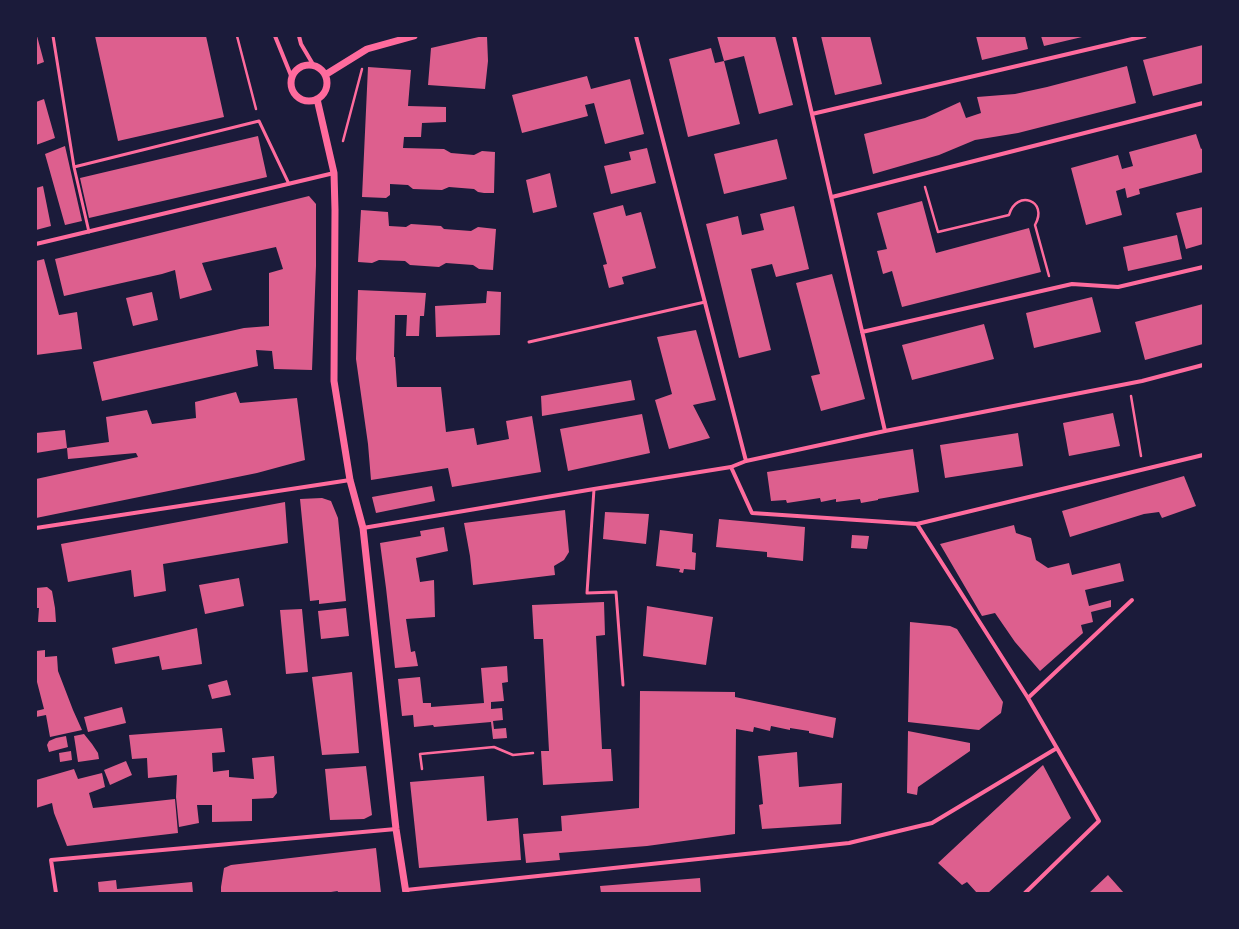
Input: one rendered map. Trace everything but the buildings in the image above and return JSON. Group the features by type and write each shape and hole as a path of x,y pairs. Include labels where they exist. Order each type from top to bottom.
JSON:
{"street":[{"path":"275,36 292,78"},
{"path":"299,36 301,44 314,66"},
{"path":"325,75 367,49 414,36"},
{"path":"636,36 746,461"},
{"path":"794,36 885,431"},
{"path":"812,114 1145,36"},
{"path":"307,65 314,66 321,70 325,75 327,82 326,89 323,95 317,99 310,101 304,100 297,97 293,91 291,85 292,78 295,72 301,67 307,65"},
{"path":"317,99 334,173 334,381 350,480 363,528 396,829 406,891 849,843 932,823 1057,748"},
{"path":"832,197 1203,103"},
{"path":"36,244 334,173"},
{"path":"862,332 1072,284 1118,287 1203,267"},
{"path":"363,528 731,467 746,461 885,431 1129,384 1203,365"},
{"path":"731,467 752,513 916,524 1203,455"},
{"path":"36,528 350,480"},
{"path":"916,524 1028,698 1099,821 1025,893"},
{"path":"1028,698 1132,600"},
{"path":"56,893 51,860 396,829"}],"lane":[{"path":"53,36 74,167 89,232"},
{"path":"74,167 259,121 289,184"},
{"path":"529,342 705,302"},
{"path":"594,489 587,593 616,592 623,685"}],"path":[{"path":"237,36 259,121"},
{"path":"342,144 367,49"},
{"path":"922,174 938,232 1009,215 1011,209 1016,203 1023,200 1030,201 1036,205 1039,211 1039,218 1035,225 1052,288"},
{"path":"1129,384 1143,469"},
{"path":"422,768 420,754 494,747 513,755 533,753"}]}
